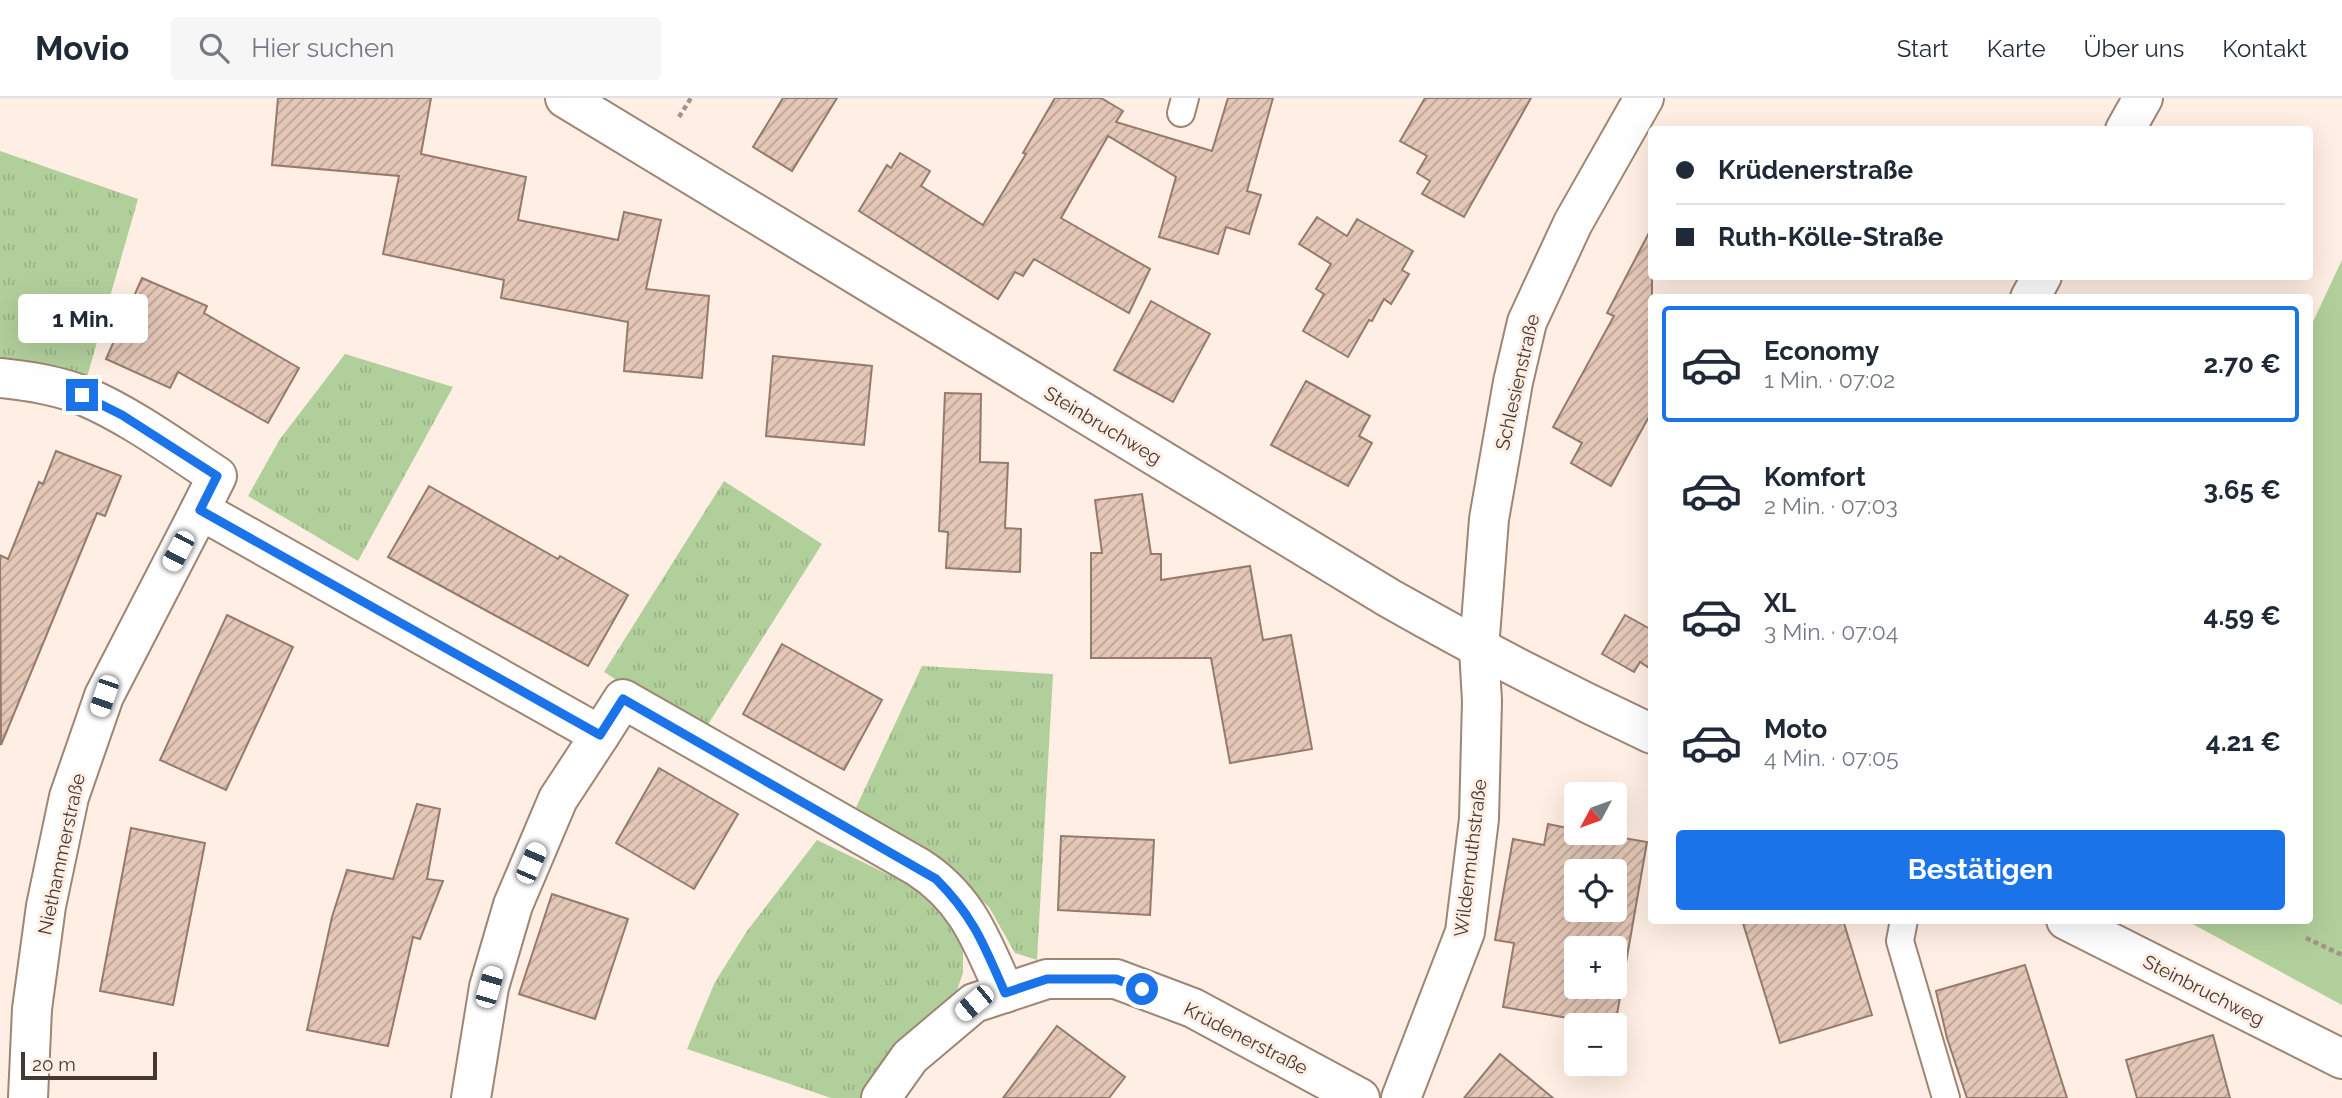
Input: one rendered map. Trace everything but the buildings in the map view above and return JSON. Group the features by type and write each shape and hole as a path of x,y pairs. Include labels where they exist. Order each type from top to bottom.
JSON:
{"street":[{"name":"Steinbruchweg","path":"565,98 1389,598 1479,649 1648,732"},
{"name":"Schlesienstraße","path":"1479,649 1489,519 1513,382 1527,322 1573,223 1644,98"},
{"path":"2127,126 2143,98"},
{"name":"Niethammerstraße","path":"0,377 40,382 82,395 122,415 217,476 104,696 69,797 46,906 32,1009 28,1098"},
{"path":"200,510 600,735"},
{"name":"Wildermuthstraße","path":"1401,1098 1465,932 1479,818 1482,701 1479,649"},
{"path":"471,1098 489,987 513,905 558,799 623,699 936,879 958,901 974,924 1005,993"},
{"name":"Steinbruchweg","path":"2074,924 2342,1059"},
{"name":"Krüdenerstraße","path":"881,1098 910,1057 974,1003 1047,979 1116,979 1193,1008 1360,1098"}],"lane":[{"path":"1903,924 1900,941 1946,1098"}],"path":[{"path":"2306,938 2342,956"}],"green space":[{"path":"0,151 138,199 85,384 0,368"},
{"path":"2342,260 2342,1005 2193,924 2313,924 2313,322"},
{"path":"345,354 453,387 358,561 248,496 280,439"},
{"path":"724,481 822,544 702,734 604,672"},
{"path":"922,666 1053,674 1037,960 1015,953 989,907 954,877 853,814"},
{"path":"817,840 908,884 947,916 963,939 963,973 954,999 901,1044 860,1098 831,1098 687,1049 715,982 747,931"}],"route":[{"path":"82,395 122,415 217,476 200,510 600,735 623,699 918,867 936,879 958,901 974,924 1005,993 1047,979 1116,979 1142,989"}]}
